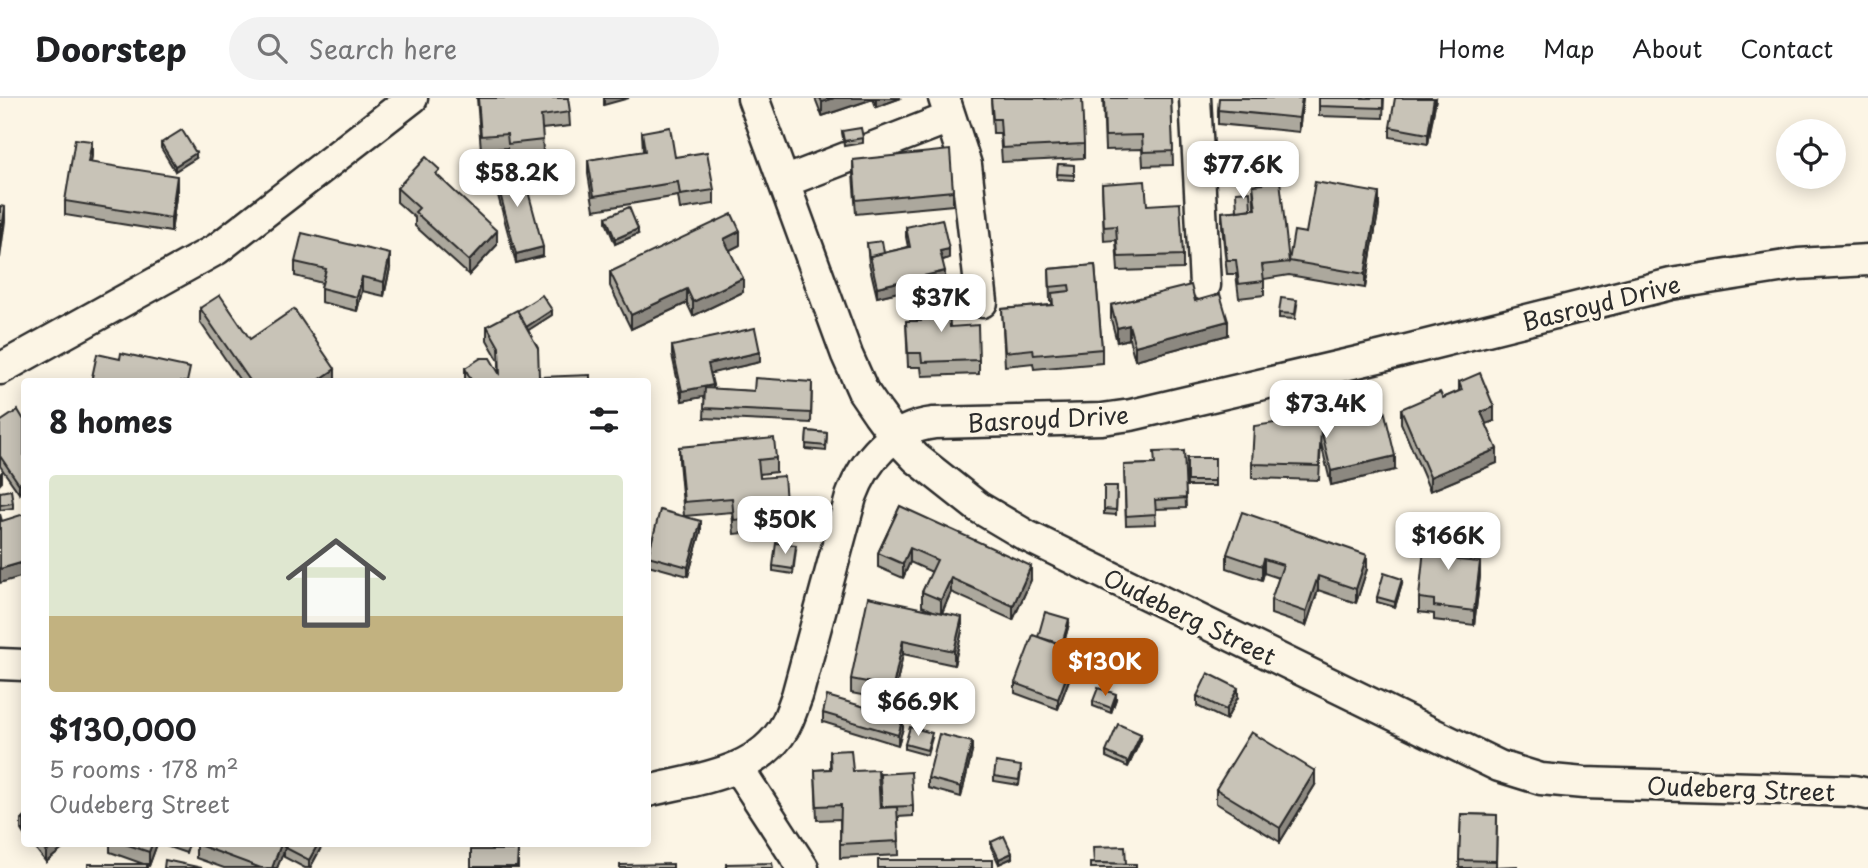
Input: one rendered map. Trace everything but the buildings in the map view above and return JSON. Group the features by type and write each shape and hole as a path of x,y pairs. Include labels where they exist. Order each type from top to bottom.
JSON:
{"street":[{"path":"0,369 217,249 412,98"},
{"name":"Oudeberg Street","path":"753,98 847,355 863,391 895,436 916,458 978,507 1027,536 1499,766 1541,779 1584,783 1853,791 1868,794"},
{"path":"1195,98 1205,285"},
{"path":"784,182 947,108 966,165 982,302"},
{"name":"Basroyd Drive","path":"651,790 738,768 763,753 785,726 811,650 851,497 866,464 895,436 914,427 934,424 1102,419 1131,415 1671,284 1798,264 1868,260"},
{"path":"0,664 21,665"},
{"path":"738,768 803,868"}]}
